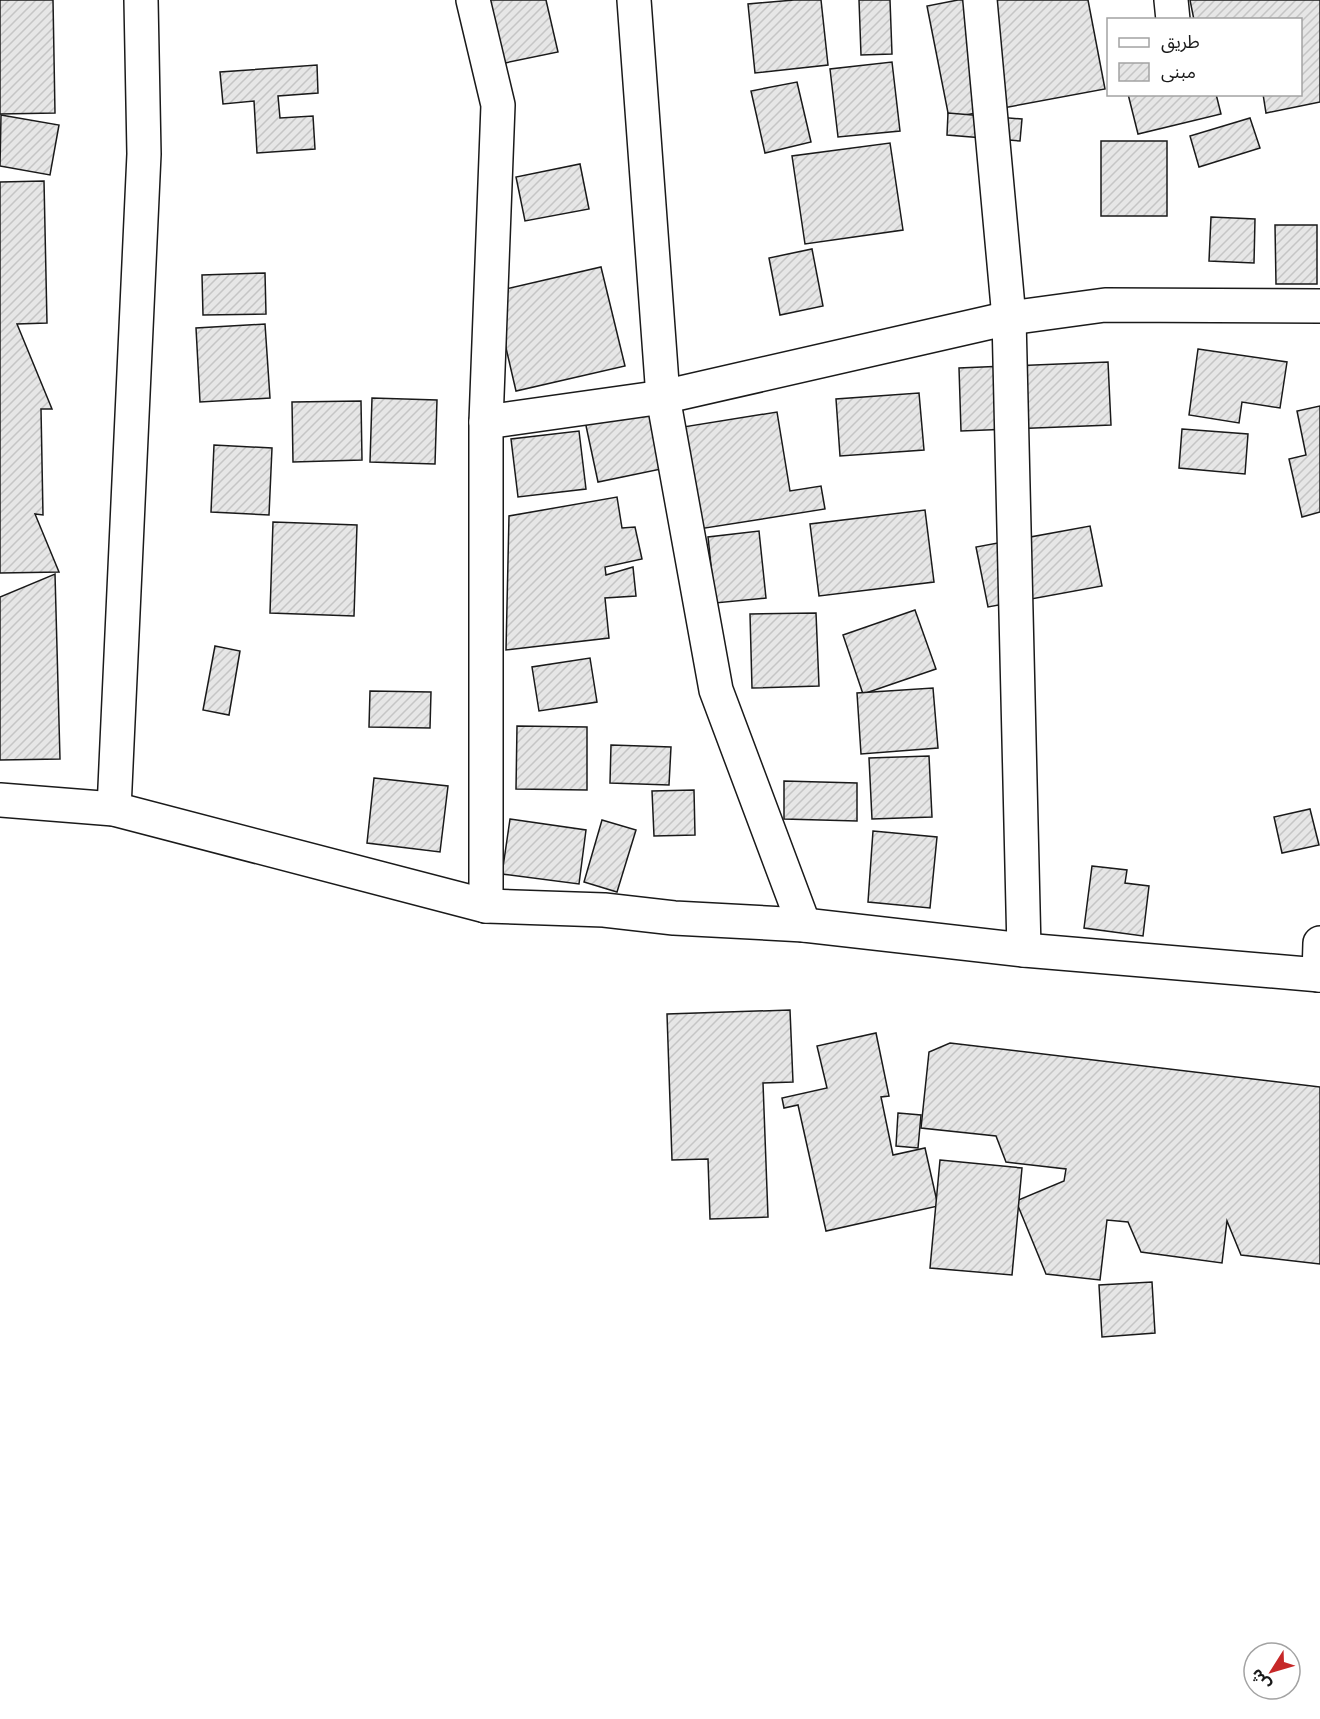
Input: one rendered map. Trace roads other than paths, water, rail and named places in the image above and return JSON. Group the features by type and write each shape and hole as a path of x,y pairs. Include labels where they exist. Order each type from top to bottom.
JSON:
{"street":[{"path":"114,809 144,154 141,0"},
{"path":"473,0 498,105 486,422 486,906"},
{"path":"634,0 663,397 716,690 804,925"},
{"path":"980,0 1010,318 1023,950"},
{"path":"1171,0 1173,18"},
{"path":"486,422 663,397 1010,318 1105,305 1320,306"},
{"path":"0,800 114,809 486,906 604,910 674,918 804,925 1023,950 1319,975 1320,943"}]}
